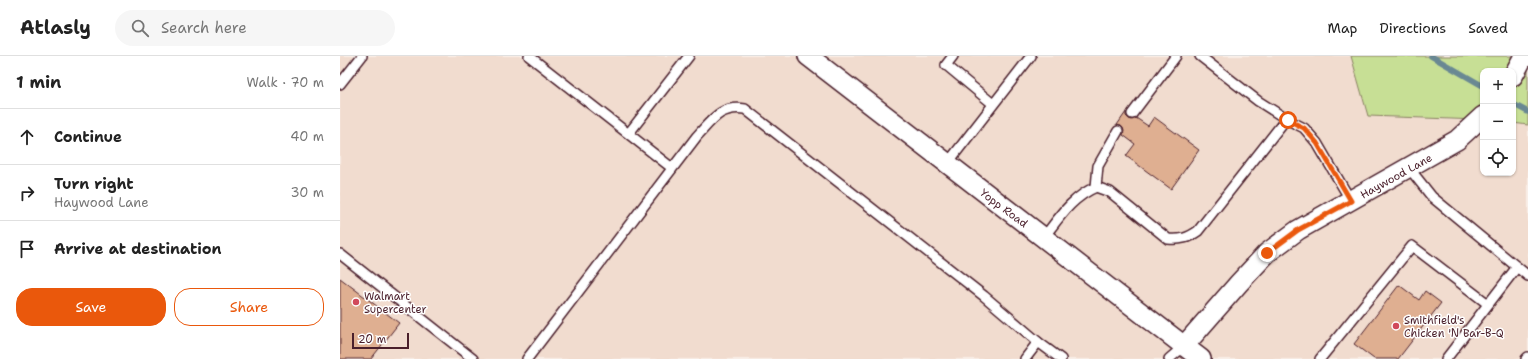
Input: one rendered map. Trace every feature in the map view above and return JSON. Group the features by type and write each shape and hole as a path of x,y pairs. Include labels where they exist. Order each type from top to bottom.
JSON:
{"street":[{"name":"Yopp Road","path":"808,56 1044,237 1182,353 1201,359"},
{"path":"1516,71 1524,56"},
{"name":"Haywood Lane","path":"1182,353 1239,283 1267,253 1298,230 1457,140 1480,119"}],"lane":[{"path":"340,84 362,56"},
{"path":"529,56 672,168"},
{"path":"629,133 689,56"},
{"path":"953,56 946,65 993,104"},
{"path":"947,164 1031,56"},
{"path":"1132,114 1176,56"},
{"path":"1200,56 1258,101 1286,119 1304,128 1317,143 1351,201"},
{"path":"527,359 697,136 715,117 726,109 736,108 745,109 984,296 1038,342 1061,359"},
{"path":"1044,237 1075,198 1096,187 1110,192 1168,239 1178,240 1188,238 1198,231 1286,119"},
{"path":"1096,187 1098,166 1118,131"},
{"path":"1409,168 1432,197 1528,276"},
{"path":"1320,359 1412,246 1488,304"},
{"path":"340,254 473,359"},
{"path":"1446,359 1517,267"},
{"path":"1025,359 1038,342"},
{"path":"1169,359 1182,353"}],"shaded area":[{"path":"340,56 1351,56 1368,116 1480,121 1480,176 1516,176 1516,123 1528,125 1528,359 340,359"}],"green space":[{"path":"1351,56 1522,56 1528,60 1528,125 1516,123 1516,68 1480,68 1479,120 1368,116"}],"building":[{"path":"1126,112 1126,116 1129,119 1132,120 1136,118 1148,126 1154,117 1199,150 1171,189 1126,156 1135,144 1123,135 1123,128 1117,125"},
{"name":"Walmart Supercenter","path":"340,278 399,323 371,359 340,359"},
{"path":"1399,285 1419,300 1425,291 1441,303 1398,359 1374,359 1354,344"}],"waterway":[{"path":"1431,56 1480,84"},
{"path":"1516,106 1528,112"}],"place":[{"name":"Walmart Supercenter","path":"356,302"},
{"name":"Smithfield's Chicken 'N Bar-B-Q","path":"1396,326"}],"route":[{"path":"1267,253 1298,230 1351,201 1317,143 1304,128 1288,120"}]}
